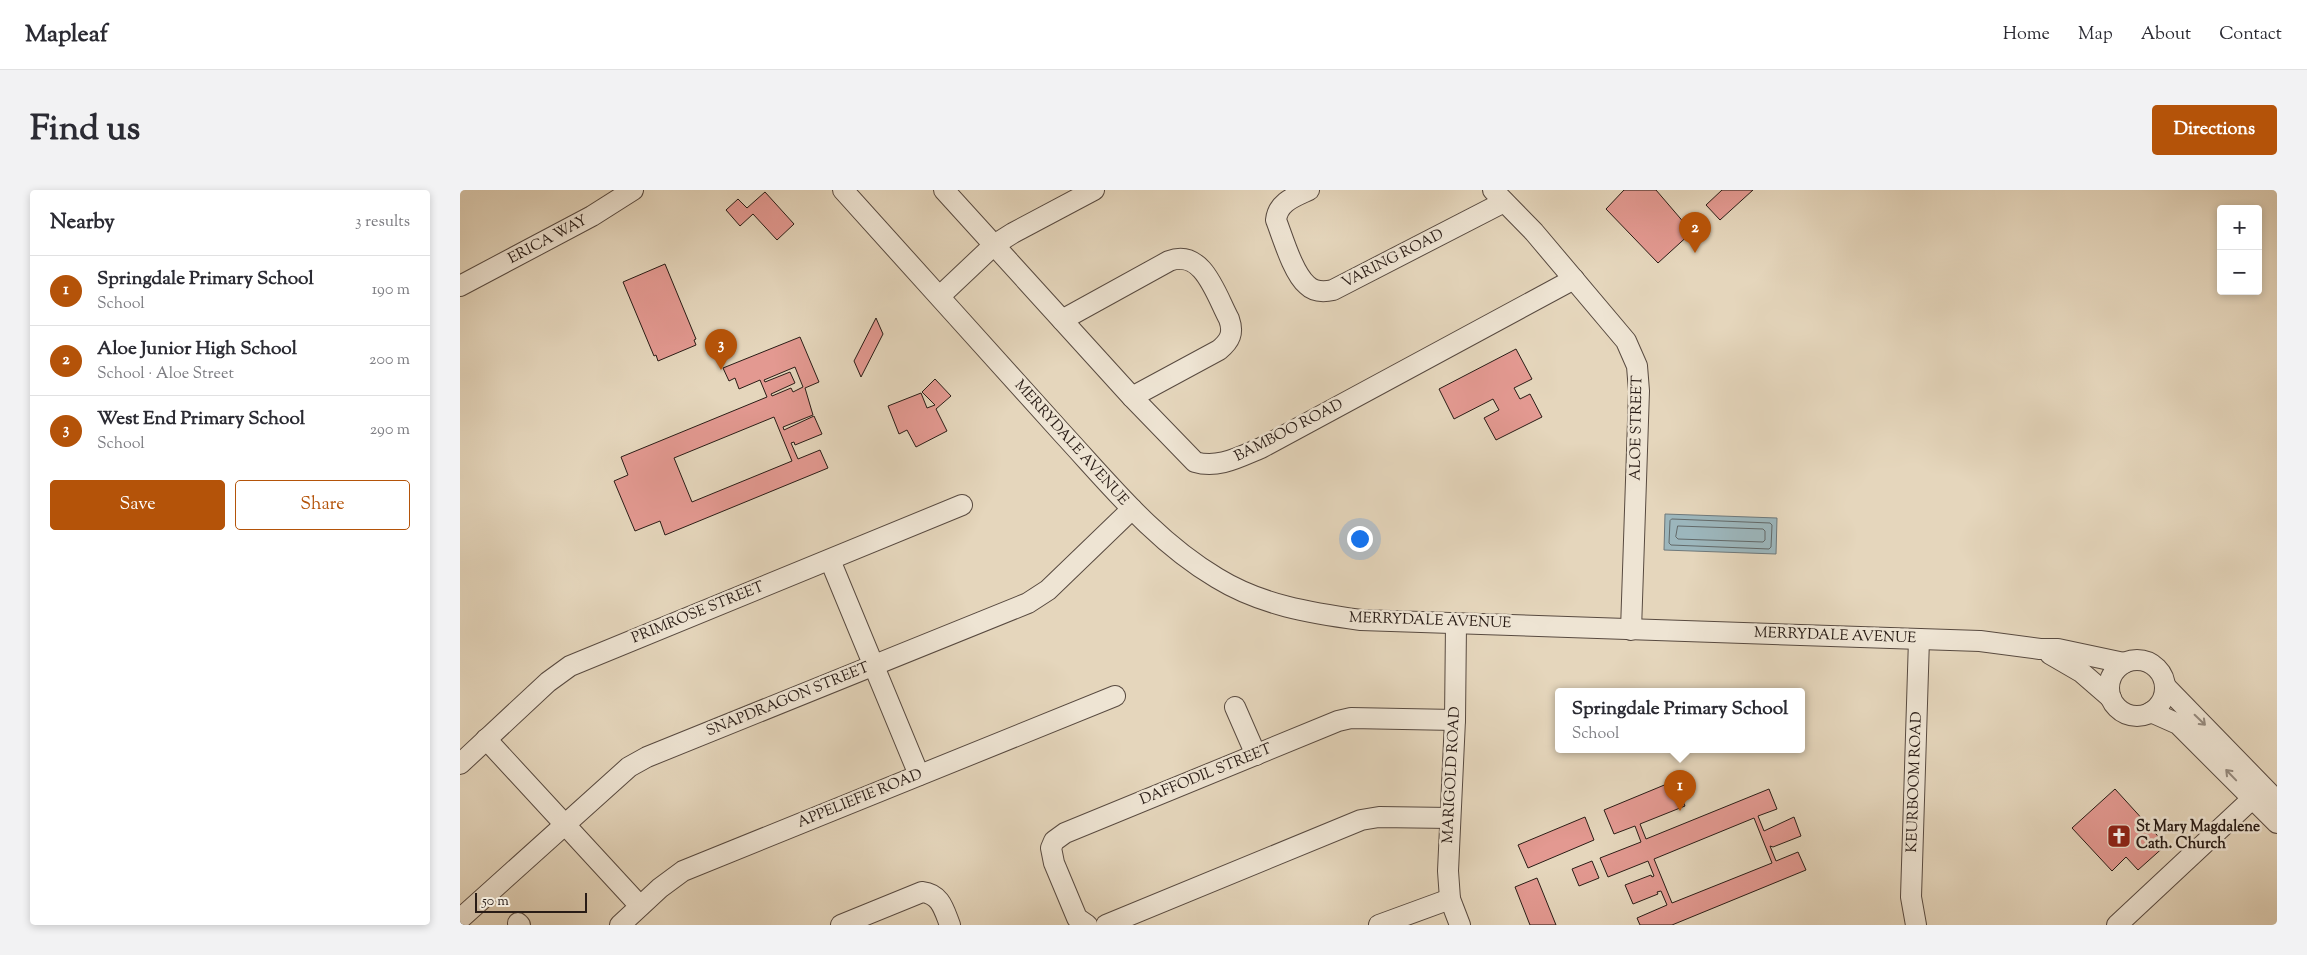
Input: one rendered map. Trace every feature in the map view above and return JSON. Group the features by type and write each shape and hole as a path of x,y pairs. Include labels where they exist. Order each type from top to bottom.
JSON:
{"street":[{"name":"ERICA WAY","path":"460,286 592,216 633,190"},
{"name":"MERRYDALE AVENUE","path":"843,190 1132,509 1188,560 1218,579 1262,600 1308,613 1361,620 1996,642 2040,649 2058,649 2124,663"},
{"name":"BAMBOO ROAD","path":"944,190 1132,397 1195,462 1216,465 1261,448 1574,279"},
{"path":"940,296 994,246 1013,233 1094,190"},
{"name":"VARING ROAD","path":"1309,190 1281,206 1277,211 1276,220 1301,278 1307,286 1323,292 1333,290 1498,196"},
{"name":"ALOE STREET","path":"1498,196 1534,232 1618,330 1632,351 1637,366 1639,391 1631,630"},
{"path":"1062,320 1169,261 1183,258 1199,264 1232,327 1228,342 1219,350 1132,397"},
{"name":"PRIMROSE STREET","path":"460,764 548,682 570,666 962,505"},
{"name":"SNAPDRAGON STREET","path":"460,919 629,767 647,757 1037,598 1132,509"},
{"path":"830,560 919,775"},
{"name":"MARIGOLD ROAD","path":"1456,624 1455,720 1448,871 1450,899 1460,925"},
{"name":"KEURBOOM ROAD","path":"1916,925 1911,896 1920,639"},
{"name":"MERRYDALE AVENUE","path":"2040,649 2076,669 2111,698"},
{"path":"2165,686 2161,701 2151,712 2144,714 2128,714 2121,710 2111,698 2110,681 2114,673 2124,663 2134,660 2148,662 2160,672 2165,686 2277,801"},
{"name":"APPELIEFIE ROAD","path":"620,925 683,871 1115,696"},
{"path":"1235,707 1256,754"},
{"path":"2151,712 2178,724 2277,823"},
{"name":"DAFFODIL STREET","path":"1086,925 1077,918 1054,863 1051,848 1058,837 1338,721 1351,718 1455,720"},
{"path":"486,739 563,825 640,906"},
{"path":"2118,925 2253,798"},
{"path":"1106,925 1361,820 1379,817 1450,818"},
{"path":"841,925 922,892 932,894 938,898 950,925"},
{"path":"1380,925 1450,899"}],"water":[{"path":"1665,514 1777,518 1776,554 1664,550"}],"building":[{"path":"1624,190 1656,190 1692,232 1658,263 1606,209"},
{"path":"1722,190 1753,190 1720,220 1706,205"},
{"path":"765,192 794,224 777,240 753,214 740,226 726,210 738,199 747,208"},
{"path":"665,264 696,339 694,340 696,345 658,361 656,355 654,356 623,282"},
{"path":"876,318 883,334 861,377 854,361"},
{"path":"800,337 819,382 805,388 813,415 783,427 784,430 814,416 822,434 795,445 794,442 791,443 798,459 820,450 828,468 665,535 660,521 635,531 614,481 628,475 621,457 767,397 760,380 739,389 735,378 729,381 723,368","holes":["795,367 803,387 793,392 791,388 772,396 771,394 795,383 790,372 765,382 764,380","774,417 792,461 692,502 674,458"]},
{"path":"1516,349 1532,379 1514,388 1520,399 1530,394 1542,417 1496,440 1484,418 1499,410 1493,399 1454,419 1439,389"},
{"path":"935,379 951,396 936,409 947,431 916,447 907,430 899,434 888,406 921,393 927,408 935,405 922,392"},
{"path":"1674,781 1685,806 1640,824 1646,839 1769,789 1777,809 1758,816 1764,831 1794,817 1801,836 1773,847 1770,846 1776,861 1798,852 1806,870 1672,925 1640,925 1637,918 1667,905 1661,891 1633,904 1625,885 1651,875 1652,877 1654,876 1648,861 1608,877 1600,858 1641,842 1635,826 1614,834 1604,810","holes":["1754,818 1772,863 1672,903 1654,859"]},
{"name":"St Mary Magdalene Cath. Church","path":"2115,789 2166,845 2138,870 2126,857 2112,871 2072,828"},
{"path":"1585,817 1594,840 1528,868 1518,845"},
{"path":"1592,861 1599,878 1579,886 1572,869"},
{"path":"1537,878 1556,925 1530,925 1515,887"}],"place":[{"name":"Aloe Junior High School","path":"1695,253"},
{"name":"West End Primary School","path":"721,370"},
{"name":"Springdale Primary School","path":"1680,811"},
{"name":"St Mary Magdalene Cath. Church","path":"2119,836"}]}
